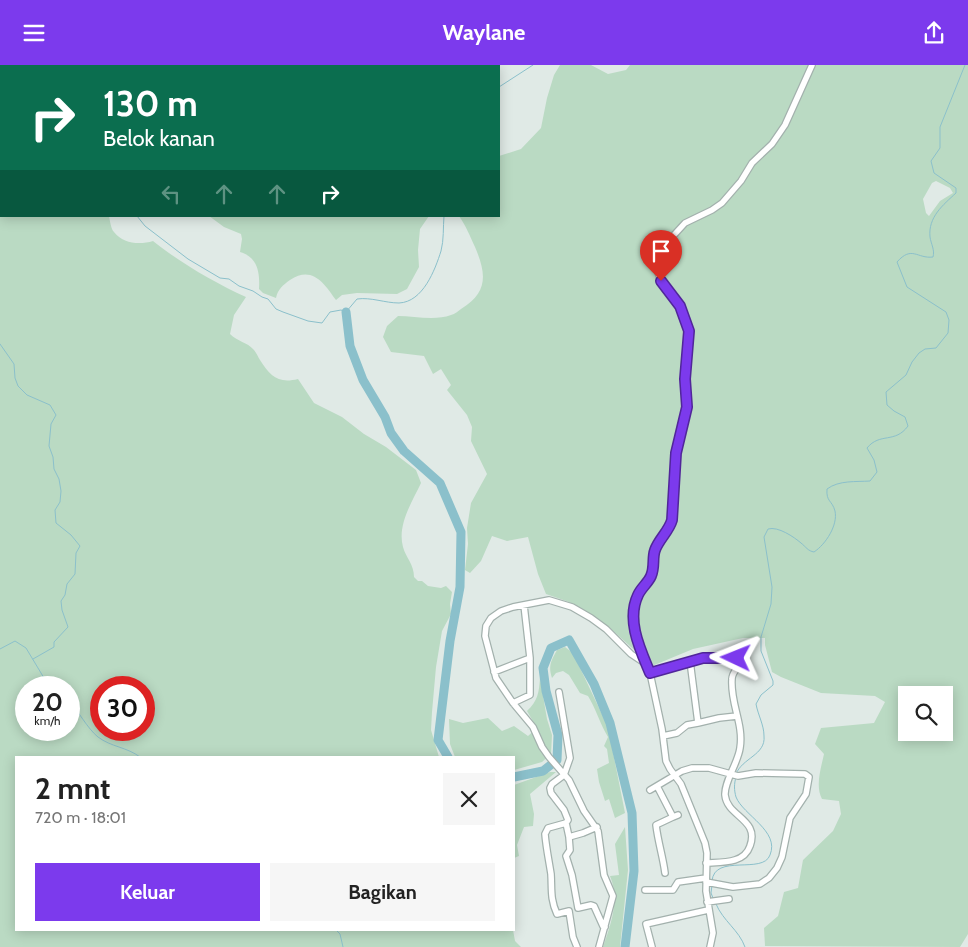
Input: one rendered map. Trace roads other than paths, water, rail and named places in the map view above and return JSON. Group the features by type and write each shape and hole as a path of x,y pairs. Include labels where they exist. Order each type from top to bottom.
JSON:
{"street":[{"path":"709,947 713,933 708,910 712,901 706,863 707,853 701,832 681,784 666,761 650,673 632,613 638,596 651,577 654,567 653,557 655,549 672,520 676,453 687,407 685,379 689,331 680,306 661,281 656,267 662,248 685,223 712,211 722,203 741,181 752,163 777,137 785,125 812,65"},
{"path":"599,947 613,895 604,875 597,827 584,811 569,780 549,757 533,727 496,678 485,636 486,626 491,618 501,611 549,599 572,607 599,624 631,654 646,664"},
{"path":"513,703 530,695 530,658 524,605"},
{"path":"650,673 711,657 728,657 740,660 732,677 737,716 741,727 740,747 734,775 726,787 726,800 729,809 741,816 748,826 751,834 751,844 747,852 738,859 706,863"},
{"path":"494,672 530,658"},
{"path":"690,661 698,723"},
{"path":"559,692 564,729 570,754 564,775 552,784 550,788 551,793 567,815 568,820 566,823 570,850 566,856 572,875 578,908"},
{"path":"663,737 678,732 687,725 719,717 737,716"},
{"path":"645,890 673,890 678,882 708,882 733,887 760,884 769,878 777,868 782,857 790,818 803,800 809,779 805,774 756,773 734,775 700,767 687,769 650,790"},
{"path":"657,786 676,816 656,825 665,873"},
{"path":"566,823 548,828 545,834 551,875 550,892 555,909 557,914 591,905 594,906 605,927"},
{"path":"569,837 597,827"},
{"path":"712,901 729,899"},
{"path":"652,947 646,924 708,910"},
{"path":"569,911 572,937 577,947"}],"waterway":[{"path":"500,86 533,65"},
{"path":"736,774 743,764 758,752 764,742 763,728 756,704 761,695 773,685 761,651 761,637 771,604 772,587 764,537 768,529 772,528 790,535 814,552 823,544 835,522 835,511 828,499 827,489 842,483 870,481 877,472 874,460 867,448 877,440 898,435 908,426 905,417 887,405 886,392 906,375 919,353 925,349 936,348 948,333 949,320 946,312 907,287 897,262 902,257 911,253 933,257 930,237 931,223 937,212 956,193 956,188 934,173 931,161 940,148 940,127 965,65"},
{"path":"138,217 145,226 188,259 220,278 229,279 239,286 268,299 276,309 308,321 322,323 330,312 341,310 346,312 357,299 399,303 415,297 427,284 441,251 444,217"},
{"path":"346,312 350,346 363,380 385,417 391,433 404,451 440,483 461,532 460,587 450,641 438,740 447,756"},
{"path":"0,344 14,364 15,378 18,386 27,395 50,405 56,415 51,424 49,446 61,491 60,502 55,510 56,523 71,535 80,546 76,553 75,574 67,584 65,595 61,601 68,627 54,642 54,647 33,659"},
{"path":"515,777 543,771 557,760 558,735 546,691 543,668 551,648 569,640 594,684 610,723 632,813 634,871 625,947"},
{"path":"0,649 15,641 26,648 43,676"},
{"path":"80,714 98,737 138,756"},
{"path":"712,881 715,873 721,868 758,864 766,861 770,855 772,846 770,838 736,797 734,787 736,777"},
{"path":"712,885 711,893 713,898"},
{"path":"716,904 745,947"},
{"path":"337,931 340,934 343,947"}]}
